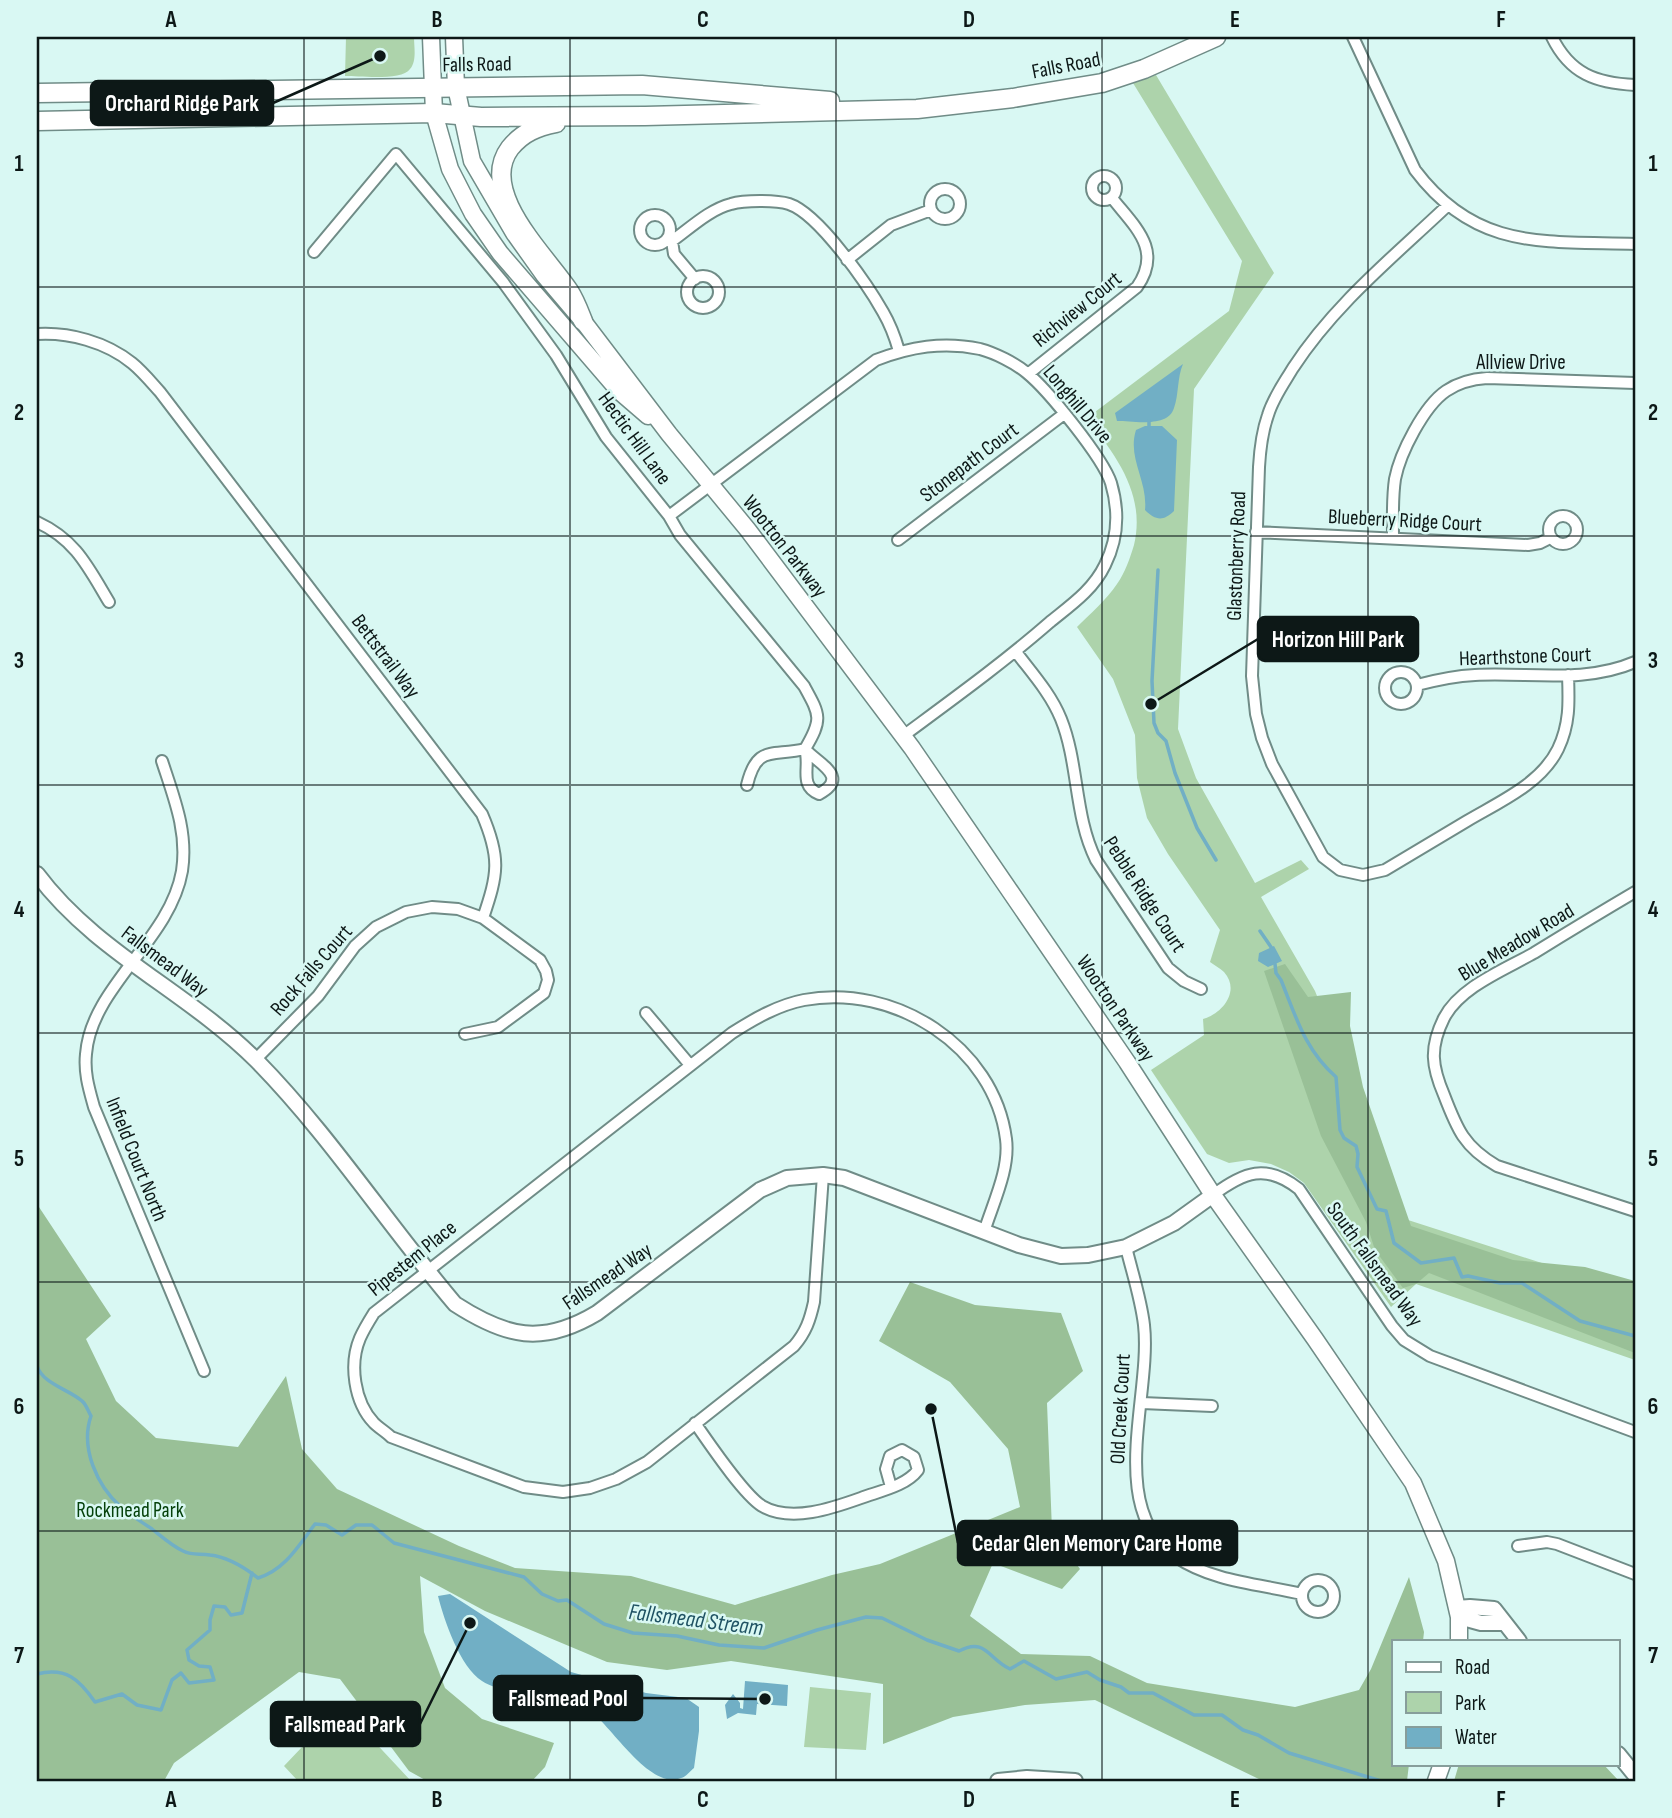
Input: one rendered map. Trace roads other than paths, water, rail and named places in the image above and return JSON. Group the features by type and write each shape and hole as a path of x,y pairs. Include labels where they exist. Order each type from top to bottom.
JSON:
{"main road":[{"name":"Wootton Parkway","path":"431,37 434,113 450,169 473,214 500,253 619,391 669,434"},
{"name":"Wootton Parkway","path":"454,37 456,87 472,161 496,203 544,275 748,530 954,807 1120,1051 1213,1195 1413,1483 1446,1561 1458,1612 1459,1640"},
{"name":"Falls Road","path":"37,121 434,113 461,116 598,116 917,109 1013,98 1102,83 1144,69 1216,37"},
{"name":"Falls Road","path":"37,93 642,85 917,109"},
{"path":"583,321 571,294 513,213 503,193 501,172 509,150 527,132 540,126 598,116"}],"street":[{"path":"1353,37 1409,159 1428,187 1447,206 1485,229 1506,236 1545,241 1635,244"},
{"path":"1552,37 1571,65 1595,80 1635,85"},
{"name":"Hectic Hill Lane","path":"314,252 396,154 503,282 556,355 606,437 697,555 804,686 818,712 815,733 805,749 765,754 756,761 750,771 747,785"},
{"name":"Richview Court","path":"1028,374 1137,287 1144,277 1148,254 1143,237 1112,198"},
{"path":"695,279 674,254 670,240 733,203 789,204 810,216 846,260 882,310 899,351"},
{"name":"Glastonberry Road","path":"1447,206 1338,308 1314,336 1269,411 1261,438 1256,533 1252,676 1256,714 1272,764 1323,857 1340,870 1363,875 1384,870 1520,789 1544,770 1558,750 1566,728 1569,713 1568,676"},
{"path":"846,260 891,225 931,209"},
{"name":"Bettstrail Way","path":"37,334 55,333 102,345 133,363 160,391 482,814 493,840 497,870 483,918"},
{"name":"Longhill Drive","path":"669,516 876,360 899,351 949,344 982,350 1028,374 1064,414 1100,461 1110,481 1116,510 1115,540 1105,566 1090,589 1016,652 903,736"},
{"name":"Allview Drive","path":"1392,539 1394,494 1400,461 1423,418 1444,392 1472,379 1487,378 1635,383"},
{"name":"Stonepath Court","path":"898,540 1064,414"},
{"path":"37,522 79,552 109,602"},
{"name":"Blueberry Ridge Court","path":"1256,533 1528,545 1540,544 1550,538"},
{"name":"Pebble Ridge Court","path":"1016,652 1045,691 1060,717 1068,739 1082,821 1096,860 1168,968 1184,981 1201,989"},
{"name":"Hearthstone Court","path":"1417,685 1476,675 1589,675 1635,662"},
{"name":"Infield Court North","path":"162,761 182,822 182,869 168,913 104,1004 93,1025 86,1053 86,1082 204,1371"},
{"name":"Fallsmead Way","path":"37,874 50,892 82,925 210,1020 255,1060 304,1113 455,1304 484,1322 502,1329 538,1334 557,1332 579,1324 760,1190 786,1178 823,1175 844,1178 1019,1245 1062,1256 1088,1255 1126,1247 1174,1223 1213,1195"},
{"name":"Blue Meadow Road","path":"1635,892 1469,991 1445,1016 1438,1032 1433,1059 1434,1071 1458,1131 1479,1156 1497,1166 1635,1211"},
{"name":"Rock Falls Court","path":"255,1060 318,996 355,946 376,927 407,912 432,907 458,909 483,918"},
{"path":"465,1034 498,1027 544,993 548,980 540,960 483,918"},
{"name":"Pipestem Place","path":"823,1175 814,1302 810,1322 803,1335 794,1346 647,1462 616,1479 590,1488 563,1492 524,1487 391,1437 366,1412 357,1389 355,1364 359,1339 374,1313 732,1032 766,1013 805,1000 848,998 880,1003 925,1021 951,1040 974,1063 989,1087 1007,1140 1006,1161 984,1231"},
{"path":"646,1013 690,1065"},
{"name":"South Fallsmead Way","path":"1213,1195 1237,1180 1262,1171 1283,1177 1298,1189 1404,1340 1430,1356 1635,1432"},
{"name":"Old Creek Court","path":"1126,1247 1144,1325 1142,1403 1135,1464 1136,1482 1145,1520 1174,1556 1211,1576 1302,1594"},
{"path":"1142,1403 1212,1406"},
{"path":"695,1423 761,1505 787,1513 819,1511 891,1487"},
{"path":"1518,1546 1547,1542 1557,1544 1635,1574"},
{"path":"1458,1612 1470,1607 1494,1609 1518,1640"},
{"path":"1620,1756 1635,1774"},
{"path":"998,1781 1027,1778 1071,1781"}],"water":[{"path":"1183,364 1176,403 1171,414 1158,421 1117,421 1115,413"},
{"path":"1145,426 1162,426 1177,440 1174,511 1163,518 1156,518 1145,510 1144,489 1134,440 1136,430"},
{"path":"1274,946 1282,961 1268,967 1258,961 1259,953"},
{"path":"450,1594 571,1672 646,1693 686,1698 699,1707 694,1768 681,1778 669,1779 656,1775 630,1753 586,1707 561,1698 494,1687 482,1681 467,1665 449,1630 438,1596"},
{"path":"745,1681 788,1685 787,1706 757,1704 756,1715 738,1713 727,1719 725,1705 733,1694 743,1709"}],"waterway":[{"path":"1149,421 1149,426"},
{"path":"1158,570 1152,681 1154,723 1158,733 1166,741 1175,773 1197,828 1216,860"},
{"path":"1260,931 1271,947"},
{"path":"1275,964 1276,973 1309,1044 1316,1056 1336,1077 1340,1130 1344,1138 1356,1146 1357,1167 1377,1209 1386,1211 1394,1243 1421,1263 1454,1258 1462,1277 1500,1283 1522,1283 1580,1321 1635,1336"},
{"name":"Fallsmead Stream","path":"37,1366 56,1386 86,1406 91,1416 88,1441 93,1466 105,1488 121,1507 179,1549 223,1558 258,1578 284,1563 315,1524 326,1525 342,1535 356,1525 372,1525 394,1543 524,1577 542,1594 558,1601 567,1600 604,1624 633,1633 677,1636 719,1645 764,1648 866,1617 882,1618 927,1640 959,1651 975,1646 981,1648 1010,1669 1024,1661 1056,1679 1087,1672 1129,1693 1153,1693 1194,1715 1222,1715 1243,1730 1258,1735 1289,1753 1381,1781"},
{"path":"37,1674 56,1672 71,1677 95,1702 122,1694 137,1705 161,1710 172,1680 181,1673 189,1683 214,1680 210,1667 199,1666 189,1660 187,1650 210,1630 214,1606 225,1607 231,1615 242,1613 252,1573"}],"place":[{"name":"Orchard Ridge Park","path":"380,56"},
{"name":"Horizon Hill Park","path":"1151,704"},
{"name":"Cedar Glen Memory Care Home","path":"931,1409"},
{"name":"Fallsmead Park","path":"470,1623"},
{"name":"Fallsmead Pool","path":"765,1699"}],"park label":[{"name":"Rockmead Park","path":"130,1510"}]}
